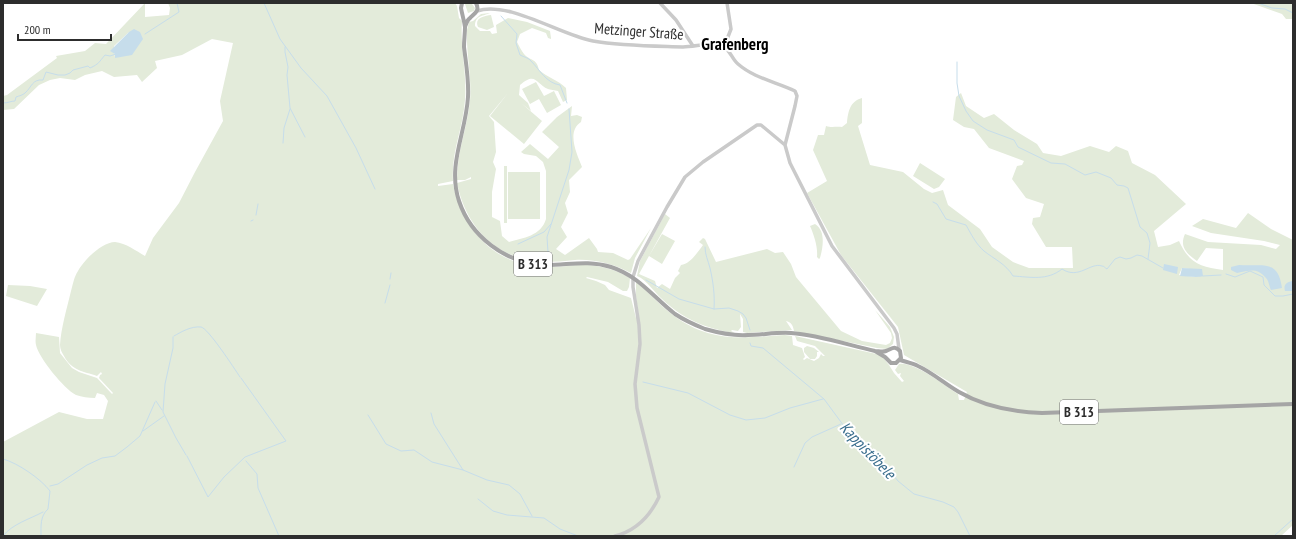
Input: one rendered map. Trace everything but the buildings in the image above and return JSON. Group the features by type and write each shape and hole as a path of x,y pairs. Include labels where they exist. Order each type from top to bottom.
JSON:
{"main road":[{"path":"461,4 463,14 471,16 477,11 476,4"},
{"name":"B 313","path":"463,14 468,96 456,157 455,183 459,202 465,214 479,234 487,242 507,255 531,263 549,265 587,263 614,268 641,283 667,307 684,319 714,332 747,336 789,333 876,351 887,351"},
{"name":"B 313","path":"465,28 471,16"},
{"path":"893,347 898,349 901,358 896,363 888,362 886,357 887,351 893,347"},
{"name":"B 313","path":"876,351 886,357"},
{"name":"B 313","path":"901,358 976,400 1006,409 1024,412 1042,413 1293,404"}],"street":[{"path":"660,3 676,20 693,46"},
{"path":"727,3 731,29 724,47 743,68 768,81 795,91 797,96 785,145 790,163 828,240 894,328 898,349"},
{"name":"Metzinger Straße","path":"476,4 486,8 512,12 592,41 617,44 693,46 715,44 724,47"},
{"name":"Metzinger Straße","path":"477,11 486,8"},
{"path":"615,536 631,531 638,525 656,504 659,497 637,408 635,384 640,344 639,325 633,287 635,268 641,253 685,177 703,162 759,125 785,145"},
{"path":"893,347 897,339"}],"green space":[{"path":"145,3 145,17 169,15 170,8 168,3 455,3 459,18 462,21 465,80 464,111 455,150 453,181 438,184 438,186 453,184 457,200 464,215 472,229 482,241 509,259 524,264 541,267 591,265 611,270 630,278 627,291 623,291 608,282 586,278 605,285 609,290 631,298 636,318 639,317 636,282 673,315 700,330 727,337 792,336 793,345 802,348 805,357 803,359 804,360 807,358 814,361 819,358 821,354 825,356 815,346 797,341 795,336 881,355 902,382 904,381 900,376 901,373 898,374 895,370 899,364 913,366 958,394 959,400 964,400 967,392 904,355 898,327 841,255 807,193 827,181 813,150 818,135 824,135 826,126 842,127 847,123 852,104 858,99 862,98 862,123 858,126 870,165 903,172 924,189 932,193 943,190 948,205 980,229 992,247 1013,262 1029,268 1073,268 1072,247 1046,247 1032,224 1033,218 1040,217 1044,204 1026,198 1012,179 1017,166 1022,165 1024,161 989,148 974,129 964,127 953,120 956,97 961,93 966,106 984,118 994,114 1014,130 1037,144 1043,153 1061,156 1090,146 1109,152 1116,146 1128,151 1132,163 1155,175 1186,204 1154,231 1158,247 1170,245 1179,241 1187,254 1196,263 1223,270 1223,249 1206,248 1197,261 1185,250 1183,239 1185,234 1208,242 1261,245 1276,249 1280,245 1211,233 1192,226 1203,219 1236,228 1248,213 1271,229 1293,240 1293,525 1281,536 3,536 3,442 59,412 87,419 103,419 108,401 104,395 97,393 95,398 76,395 71,392 59,380 38,351 36,344 36,333 59,337 60,353 72,368 97,378 112,394 113,393 99,378 102,374 101,372 97,376 74,368 67,361 61,349 60,345 63,325 76,276 81,267 94,252 110,243 115,242 123,244 145,256 153,238 179,203 223,121 220,101 233,43 212,39 182,55 155,61 157,68 142,82 137,75 114,77 102,71 85,75 75,80 60,78 50,80 39,85 14,109 3,110 3,96 7,95 57,58 56,56 85,51 95,43 106,44","holes":["129,32 115,58 114,46","1182,268 1190,269 1197,277 1179,275"]},
{"path":"1251,3 1293,3 1293,19 1286,19 1282,14"},
{"path":"465,4 472,4 475,8 474,11 468,13"},
{"path":"490,13 480,16 476,20 475,26 480,31 490,31 492,34 497,33 496,25 508,18 527,22 550,31 551,39 548,38 546,33 532,28 520,34 517,42 524,54 537,63 539,70 566,88 567,100 563,102 558,91 548,89 533,79 529,79 520,85 519,95 528,103 531,111 521,103 542,121 524,144 490,116 508,93 489,116 494,122 496,152 493,162 496,169 492,192 492,217 500,221 502,236 509,242 536,233 544,225 546,219 546,171 543,162 536,156 521,152 530,144 548,159 559,147 542,132 557,117 572,106 571,116 577,115 582,117 581,122 574,131 573,137 582,167 569,180 570,192 565,203 568,213 561,227 567,237 556,249 565,255 589,238 598,252 613,253 628,260 651,228 635,258 631,273 597,261 575,260 545,262 528,260 512,255 498,248 486,239 468,214 461,199 457,183 471,179 471,177 465,180 457,180 460,150 470,101 467,30 469,22 473,21 481,14"},
{"path":"491,15 494,27 487,30 478,27 477,21 483,17"},
{"path":"536,82 544,96 554,91 561,105 547,113 539,99 530,104 522,89"},
{"path":"920,163 945,179 939,187 934,189 913,176"},
{"path":"504,166 507,166 507,223 504,223"},
{"path":"508,172 540,172 540,219 508,219"},
{"path":"665,214 670,218 639,274 655,281 657,288 662,284 670,289 675,278 680,273 678,271 681,265 687,263 696,255 703,245 699,242 703,238 705,239 716,262 767,249 775,253 783,252 791,264 796,277 841,331 862,341 886,345 890,343 892,338 891,333 875,310 890,327 894,337 893,344 887,349 877,348 794,331 792,324 786,321 792,330 747,333 743,332 743,319 740,314 741,327 738,331 731,331 735,333 705,326 678,312 659,296 647,283 637,276 640,261"},
{"path":"815,224 821,231 823,240 819,259 817,257 817,249 810,226"},
{"path":"662,234 675,241 662,264 649,256"},
{"path":"8,285 30,286 47,289 37,306 6,296"},
{"path":"807,346 814,348 819,352 817,352 815,359 810,359 804,352 804,348"}],"water":[{"path":"134,29 140,32 143,39 132,55 115,58 115,54 110,51"},
{"path":"1164,264 1178,267 1177,274 1163,270"},
{"path":"1239,265 1262,265 1273,268 1280,278 1282,288 1271,290 1267,279 1259,272 1249,271 1237,273 1231,270 1231,267"},
{"path":"1182,268 1202,269 1203,276 1180,276"},
{"path":"1293,281 1293,291 1285,291 1286,284"}],"waterway":[{"path":"145,34 179,12 177,3"},
{"path":"264,3 280,39 301,68 327,96 356,148 375,189"},
{"path":"1258,3 1272,8 1285,9 1293,13"},
{"path":"501,16 517,34 516,43 520,55 528,58 547,79 560,85 567,103"},
{"path":"285,47 288,67 287,75 290,108 305,137"},
{"path":"3,103 15,101 16,97 24,94 34,82 43,80 46,72 65,75 73,70 88,66 90,68 93,67 99,63 105,55 110,56 116,54"},
{"path":"957,62 957,83 959,96 966,111 973,121 987,130 1014,140 1018,147 1051,163 1065,164 1085,175 1096,172 1111,178 1117,185 1128,188 1140,227 1147,233 1150,243 1148,259"},
{"path":"283,143 284,128 290,109"},
{"path":"548,252 547,237 569,170 572,152 569,109"},
{"path":"933,202 937,204 946,219 966,225 981,248 1003,265 1013,276 1044,277 1056,273 1062,269 1074,273 1098,265 1107,269 1115,259 1120,257 1126,259 1137,255 1142,256 1163,268"},
{"path":"256,215 258,204"},
{"path":"518,244 544,232 551,224"},
{"name":"Kappistöbele","path":"705,247 713,283 714,309"},
{"path":"1226,274 1235,277 1250,271 1263,277 1264,285 1275,296 1293,294"},
{"path":"390,279 391,273"},
{"path":"1203,276 1221,275"},
{"name":"Kappistöbele","path":"646,280 679,299 714,309 729,308 738,311 746,318 750,330"},
{"path":"385,303 390,285"},
{"path":"174,336 194,327 201,327 209,334 221,349 240,377"},
{"path":"173,337 173,348 165,384 163,412 186,455"},
{"name":"Kappistöbele","path":"750,343 751,346 763,348 824,399 852,437 877,455 898,481 914,494 943,502 954,507 970,536"},
{"path":"187,456 208,497 224,477 245,457 286,441 241,378"},
{"path":"643,382 688,393 730,415 746,420 765,418 790,408 823,399"},
{"path":"156,401 162,410"},
{"path":"50,486 58,484 87,465 102,458 115,456 127,447 140,436 155,402"},
{"path":"431,413 434,424 463,470 487,480 509,485 520,494 532,516"},
{"path":"368,415 386,444 401,451 414,450 432,462 463,470"},
{"path":"143,431 164,416"},
{"path":"794,467 805,443 812,437 841,424"},
{"path":"3,459 29,472 50,491 48,509 45,512 42,521 41,536"},
{"path":"246,461 257,474 258,488 279,536"},
{"path":"478,499 493,511 507,515 544,518 560,529 578,536"},
{"path":"3,536 11,528 43,512"},
{"path":"1274,536 1293,519"}],"district":[{"name":"Grafenberg","path":"735,44"}]}
